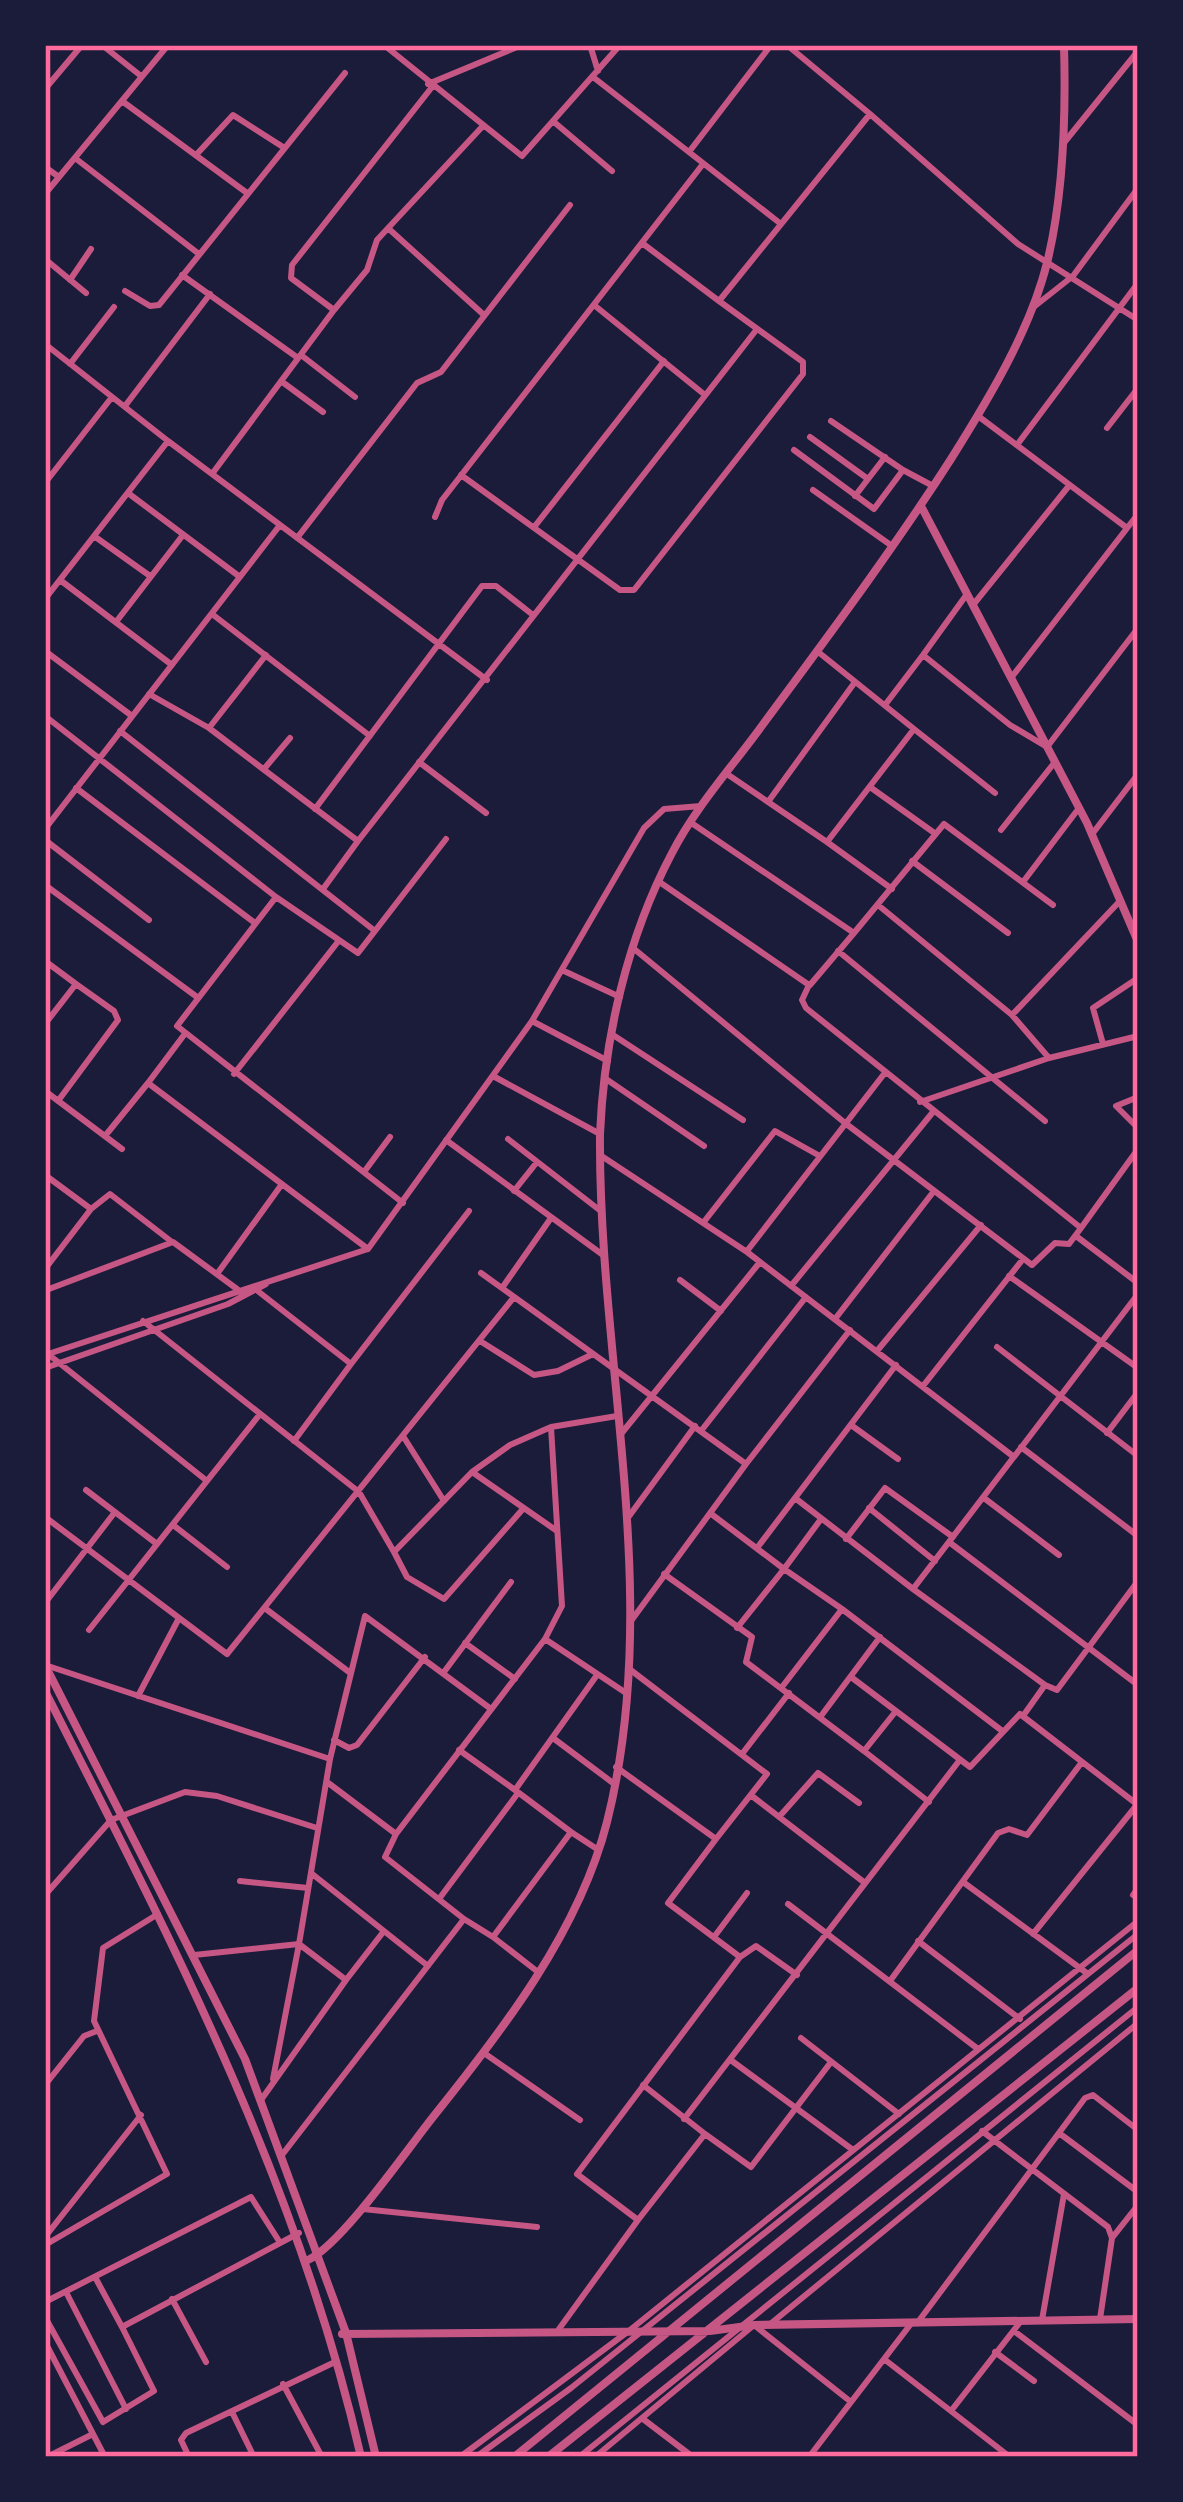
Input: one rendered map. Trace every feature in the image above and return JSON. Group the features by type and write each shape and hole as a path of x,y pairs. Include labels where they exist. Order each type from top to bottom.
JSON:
{"street":[{"path":"45,89 82,45"},
{"path":"102,45 141,76"},
{"path":"45,194 168,45"},
{"path":"384,45 481,128 522,156 620,45"},
{"path":"334,310 291,278 289,270 430,86 522,45"},
{"path":"590,45 595,74 781,224"},
{"path":"689,152 771,45"},
{"path":"788,45 1022,246 1138,320"},
{"path":"308,2260 319,2255 360,2208 484,2053 538,1972 597,1849 616,1767 631,1622 600,1134 608,1061 632,947 658,881 690,822 920,506 978,416 1030,310 1047,263 1061,147 1064,45"},
{"path":"1061,147 1138,51"},
{"path":"125,291 154,306 345,73"},
{"path":"122,100 247,193"},
{"path":"719,301 870,114"},
{"path":"196,155 233,115 283,148"},
{"path":"554,122 612,172"},
{"path":"212,474 367,270 375,243 481,128"},
{"path":"75,158 199,254"},
{"path":"435,517 461,475 704,164"},
{"path":"45,166 59,177"},
{"path":"1030,310 1073,276 1138,188"},
{"path":"297,538 417,382 441,372 570,205"},
{"path":"388,229 484,315"},
{"path":"461,475 624,592 639,586 802,374 803,362 642,243"},
{"path":"70,280 91,249"},
{"path":"45,259 86,293"},
{"path":"182,275 355,397"},
{"path":"1017,446 1138,283"},
{"path":"125,407 210,294"},
{"path":"594,305 705,394"},
{"path":"70,364 113,307"},
{"path":"322,889 757,328"},
{"path":"45,344 487,680"},
{"path":"535,526 664,361"},
{"path":"281,381 322,412"},
{"path":"1107,428 1138,388"},
{"path":"45,483 112,397"},
{"path":"978,416 1126,528"},
{"path":"831,421 933,486"},
{"path":"810,436 868,479"},
{"path":"45,599 168,441"},
{"path":"794,450 874,509 903,470"},
{"path":"855,496 884,457"},
{"path":"973,605 1069,486"},
{"path":"813,490 892,547"},
{"path":"128,493 240,577"},
{"path":"920,506 1079,808 1138,941"},
{"path":"1011,678 1138,514"},
{"path":"45,829 280,525"},
{"path":"116,622 184,534"},
{"path":"94,536 151,577"},
{"path":"60,580 172,665"},
{"path":"315,808 487,583 533,615"},
{"path":"885,706 967,594"},
{"path":"212,614 370,736"},
{"path":"1047,746 1134,640 1138,628"},
{"path":"45,651 132,716"},
{"path":"817,651 994,793"},
{"path":"923,655 1010,725 1047,746"},
{"path":"209,728 266,656"},
{"path":"768,802 855,682"},
{"path":"149,694 209,728 358,841"},
{"path":"45,716 276,897 358,953 446,839"},
{"path":"827,842 914,729"},
{"path":"120,731 375,931"},
{"path":"264,770 290,738"},
{"path":"419,762 486,813"},
{"path":"1001,830 1054,762"},
{"path":"727,774 892,889"},
{"path":"1092,834 1134,786 1138,774"},
{"path":"870,787 933,832"},
{"path":"76,788 255,923"},
{"path":"47,1355 368,1249 532,1021 653,818 668,807 701,806"},
{"path":"1022,883 1079,808"},
{"path":"690,822 854,933"},
{"path":"1053,905 947,825 933,832 892,889 809,986 802,1004 1082,1228"},
{"path":"45,841 149,920"},
{"path":"912,861 1008,933"},
{"path":"658,881 809,986"},
{"path":"45,885 198,998"},
{"path":"276,897 178,1024 184,1035 403,1203"},
{"path":"1012,1015 1119,902"},
{"path":"878,905 1012,1015 1049,1058"},
{"path":"234,1074 337,943"},
{"path":"632,947 845,1123 1037,1264 1055,1243 1069,1244 1138,1150"},
{"path":"838,951 1045,1120"},
{"path":"45,961 114,1011 118,1021 58,1101"},
{"path":"564,971 620,997"},
{"path":"1103,1044 1093,1008 1138,978"},
{"path":"45,1024 76,985"},
{"path":"532,1021 608,1061"},
{"path":"105,1136 184,1035"},
{"path":"613,1035 742,1120"},
{"path":"920,1102 1049,1058 1138,1036"},
{"path":"747,1252 884,1074"},
{"path":"493,1076 600,1134"},
{"path":"606,1079 704,1146"},
{"path":"148,1083 368,1249"},
{"path":"45,1091 122,1149"},
{"path":"1138,1097 1116,1106 1138,1128"},
{"path":"791,1286 933,1111"},
{"path":"703,1222 775,1130 818,1155"},
{"path":"364,1172 389,1138"},
{"path":"508,1139 602,1212"},
{"path":"446,1141 605,1257"},
{"path":"600,1154 747,1252 1013,1457"},
{"path":"514,1191 537,1162"},
{"path":"45,1175 91,1209"},
{"path":"217,1274 282,1184"},
{"path":"835,1319 934,1190"},
{"path":"173,1242 47,1290 45,1273 91,1209 110,1194 247,1297"},
{"path":"295,1441 469,1211"},
{"path":"502,1288 551,1218"},
{"path":"878,1351 981,1225"},
{"path":"1076,1236 1138,1283"},
{"path":"923,1385 1023,1258"},
{"path":"621,1434 760,1262"},
{"path":"481,1273 746,1465"},
{"path":"1010,1276 1138,1368"},
{"path":"680,1280 721,1311"},
{"path":"255,1288 351,1364"},
{"path":"45,1368 247,1297 255,1288"},
{"path":"913,1589 1138,1294"},
{"path":"45,1517 227,1654 514,1297"},
{"path":"625,1522 806,1297"},
{"path":"143,1321 359,1492 406,1577 444,1599 522,1510"},
{"path":"631,1622 850,1330"},
{"path":"479,1341 534,1375 558,1372 595,1353"},
{"path":"997,1347 1138,1456"},
{"path":"47,1355 207,1481"},
{"path":"757,1548 896,1365"},
{"path":"1107,1432 1138,1392"},
{"path":"89,1630 260,1414"},
{"path":"394,1552 472,1472 510,1445 551,1427 619,1415"},
{"path":"851,1425 898,1459"},
{"path":"538,1972 385,1857 396,1834 545,1640 562,1606 551,1427"},
{"path":"403,1436 444,1502"},
{"path":"1021,1447 1138,1536"},
{"path":"472,1472 557,1531"},
{"path":"846,1539 889,1489 1138,1685"},
{"path":"86,1490 157,1544"},
{"path":"795,1498 1055,1692 1138,1581"},
{"path":"984,1498 1059,1555"},
{"path":"869,1508 935,1561"},
{"path":"45,1603 115,1512"},
{"path":"710,1513 1001,1730"},
{"path":"737,1628 821,1519"},
{"path":"172,1525 227,1567"},
{"path":"664,1574 754,1640 744,1660 928,1802"},
{"path":"444,1672 511,1582"},
{"path":"266,1609 349,1672"},
{"path":"742,1754 842,1609"},
{"path":"272,2084 330,1759 364,1616 491,1709"},
{"path":"138,1696 154,1656 178,1620"},
{"path":"820,1718 880,1637"},
{"path":"545,1640 626,1693"},
{"path":"465,1643 515,1678"},
{"path":"334,1739 349,1748 357,1745 425,1658"},
{"path":"45,1665 330,1759"},
{"path":"45,1665 194,1955 261,2100 346,2333 376,2457"},
{"path":"628,1668 767,1774 668,1903 740,1957"},
{"path":"439,1899 598,1675"},
{"path":"851,1677 959,1761 973,1766 1013,1716 1022,1716 1138,1805 1033,1934"},
{"path":"1022,1716 1045,1685"},
{"path":"45,1691 202,2002 299,2234 332,2335 360,2455"},
{"path":"864,1750 896,1711"},
{"path":"552,1738 613,1783"},
{"path":"459,1750 597,1849"},
{"path":"684,2119 959,1761"},
{"path":"890,1981 1001,1830 1027,1835 1082,1762"},
{"path":"616,1767 716,1839"},
{"path":"779,1817 818,1773 860,1803"},
{"path":"327,1781 396,1834"},
{"path":"45,1895 48,1884 111,1820 185,1792 200,1792 317,1828"},
{"path":"752,1796 866,1883"},
{"path":"493,1937 571,1832"},
{"path":"311,1873 428,1966"},
{"path":"240,1881 308,1888"},
{"path":"963,1882 1088,1974"},
{"path":"714,1937 747,1893"},
{"path":"788,1904 982,2052"},
{"path":"45,2241 164,2180 167,2167 97,2031 99,1956 110,1942 158,1914"},
{"path":"283,2155 464,1919"},
{"path":"1022,2021 1138,1921"},
{"path":"261,2100 384,1931"},
{"path":"460,2457 1138,1934"},
{"path":"918,1941 1022,2021"},
{"path":"194,1955 298,1944 346,1980"},
{"path":"638,2220 577,2174 740,1957 756,1946 797,1975"},
{"path":"514,2457 1138,1950"},
{"path":"548,2457 1138,1988"},
{"path":"595,2457 737,2327 1138,2007"},
{"path":"768,2325 1138,2024 1126,2016"},
{"path":"45,2085 84,2036 97,2031"},
{"path":"801,2038 899,2114"},
{"path":"476,2457 644,2330 982,2052"},
{"path":"484,2053 580,2120"},
{"path":"732,2061 853,2150"},
{"path":"644,2085 751,2168 832,2062"},
{"path":"1054,2074 1064,2081"},
{"path":"809,2457 1059,2132 1093,2095 1138,2130"},
{"path":"45,2241 140,2114"},
{"path":"982,2131 1108,2227 1112,2238 1100,2319"},
{"path":"1059,2132 1138,2192"},
{"path":"559,2329 705,2134"},
{"path":"1042,2320 1064,2194"},
{"path":"45,2302 251,2197 280,2241"},
{"path":"1112,2238 1138,2204"},
{"path":"360,2208 537,2227"},
{"path":"122,2327 299,2234"},
{"path":"45,2317 99,2420 126,2410 154,2391 95,2277"},
{"path":"66,2292 126,2410"},
{"path":"172,2299 206,2362"},
{"path":"332,2335 1138,2319"},
{"path":"951,2411 1022,2321"},
{"path":"754,2325 851,2402"},
{"path":"579,2457 754,2325"},
{"path":"1014,2330 1138,2425"},
{"path":"45,2342 105,2457"},
{"path":"995,2352 1034,2381"},
{"path":"884,2359 1010,2457"},
{"path":"189,2457 181,2440 186,2433 338,2361"},
{"path":"283,2384 322,2457"},
{"path":"231,2411 254,2457"},
{"path":"639,2416 693,2457"},
{"path":"47,2457 93,2434"}]}
